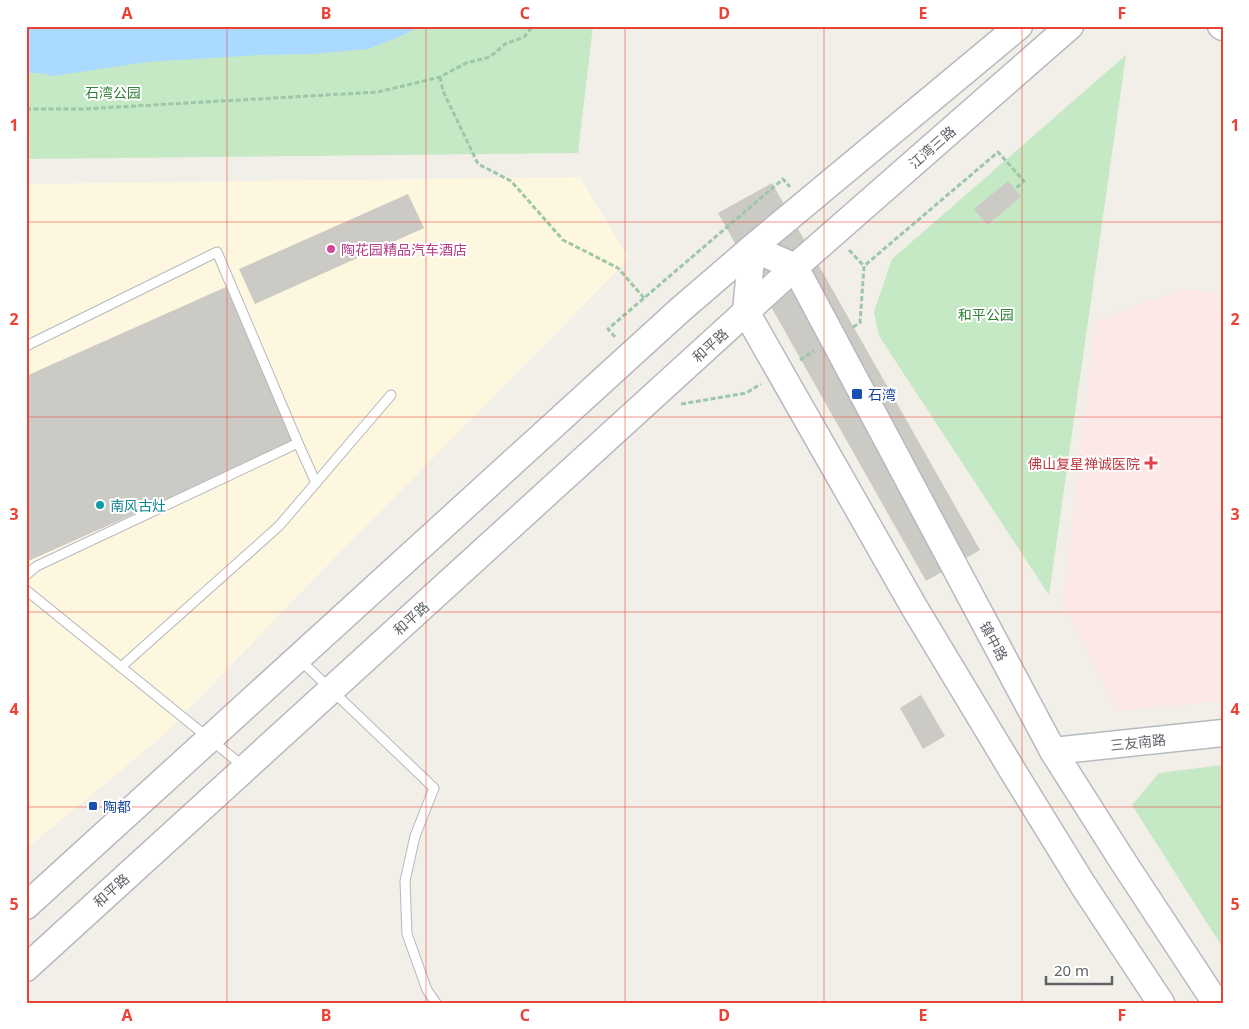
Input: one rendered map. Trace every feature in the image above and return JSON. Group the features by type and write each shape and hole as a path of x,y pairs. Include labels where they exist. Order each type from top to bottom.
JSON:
{"main road":[{"path":"26,906 680,310 1019,26"},
{"name":"江湾三路","path":"795,267 1070,26"},
{"path":"752,248 795,267"},
{"path":"752,248 746,312 914,607 1083,885 1161,1003"},
{"name":"和平路","path":"26,968 795,267"},
{"name":"镇中路","path":"795,267 1053,751 1216,1003"},
{"name":"三友南路","path":"1053,751 1223,733"}],"lane":[{"path":"26,346 217,252 316,483"},
{"path":"121,667 279,526 391,395"},
{"path":"26,576 37,566 298,443"},
{"path":"26,590 245,768"},
{"path":"298,658 434,788 415,836 405,881 407,934 427,990 436,1003"}],"path":[{"path":"26,108 84,108 378,92 440,77 466,63 490,57 506,44 524,37 533,26"},
{"path":"440,77 443,91 478,164 511,181 563,240 618,268 644,298"},
{"path":"675,405 746,393 860,323 864,266 998,152 1024,181 1015,189"},
{"path":"608,329 783,180"}],"shaded area":[{"path":"580,177 629,259 310,583 165,734 26,849 26,184"},
{"name":"佛山复星禅诚医院","path":"1182,289 1223,294 1223,701 1116,711 1063,604 1095,321"}],"green space":[{"name":"石湾公园","path":"26,26 593,26 578,153 26,159"},
{"name":"和平公园","path":"1126,55 1049,595 879,336 874,312 892,259"},
{"path":"1223,765 1223,948 1132,805 1159,773"}],"water":[{"path":"26,26 419,26 406,34 368,49 312,54 259,55 147,62 53,76 40,73 26,73"}],"building":[{"path":"1008,181 1021,197 987,225 974,209"},
{"name":"石湾","path":"772,183 980,550 926,581 718,213"},
{"name":"陶花园精品汽车酒店","path":"408,194 424,228 255,304 239,269"},
{"path":"226,287 296,442 26,562 26,376"},
{"path":"921,695 945,736 923,749 900,708"}],"place":[{"name":"陶花园精品汽车酒店","path":"331,249"},
{"name":"石湾","path":"857,394"},
{"name":"佛山复星禅诚医院","path":"1151,463"},
{"name":"南风古灶","path":"100,505"},
{"name":"陶都","path":"93,806"}]}
